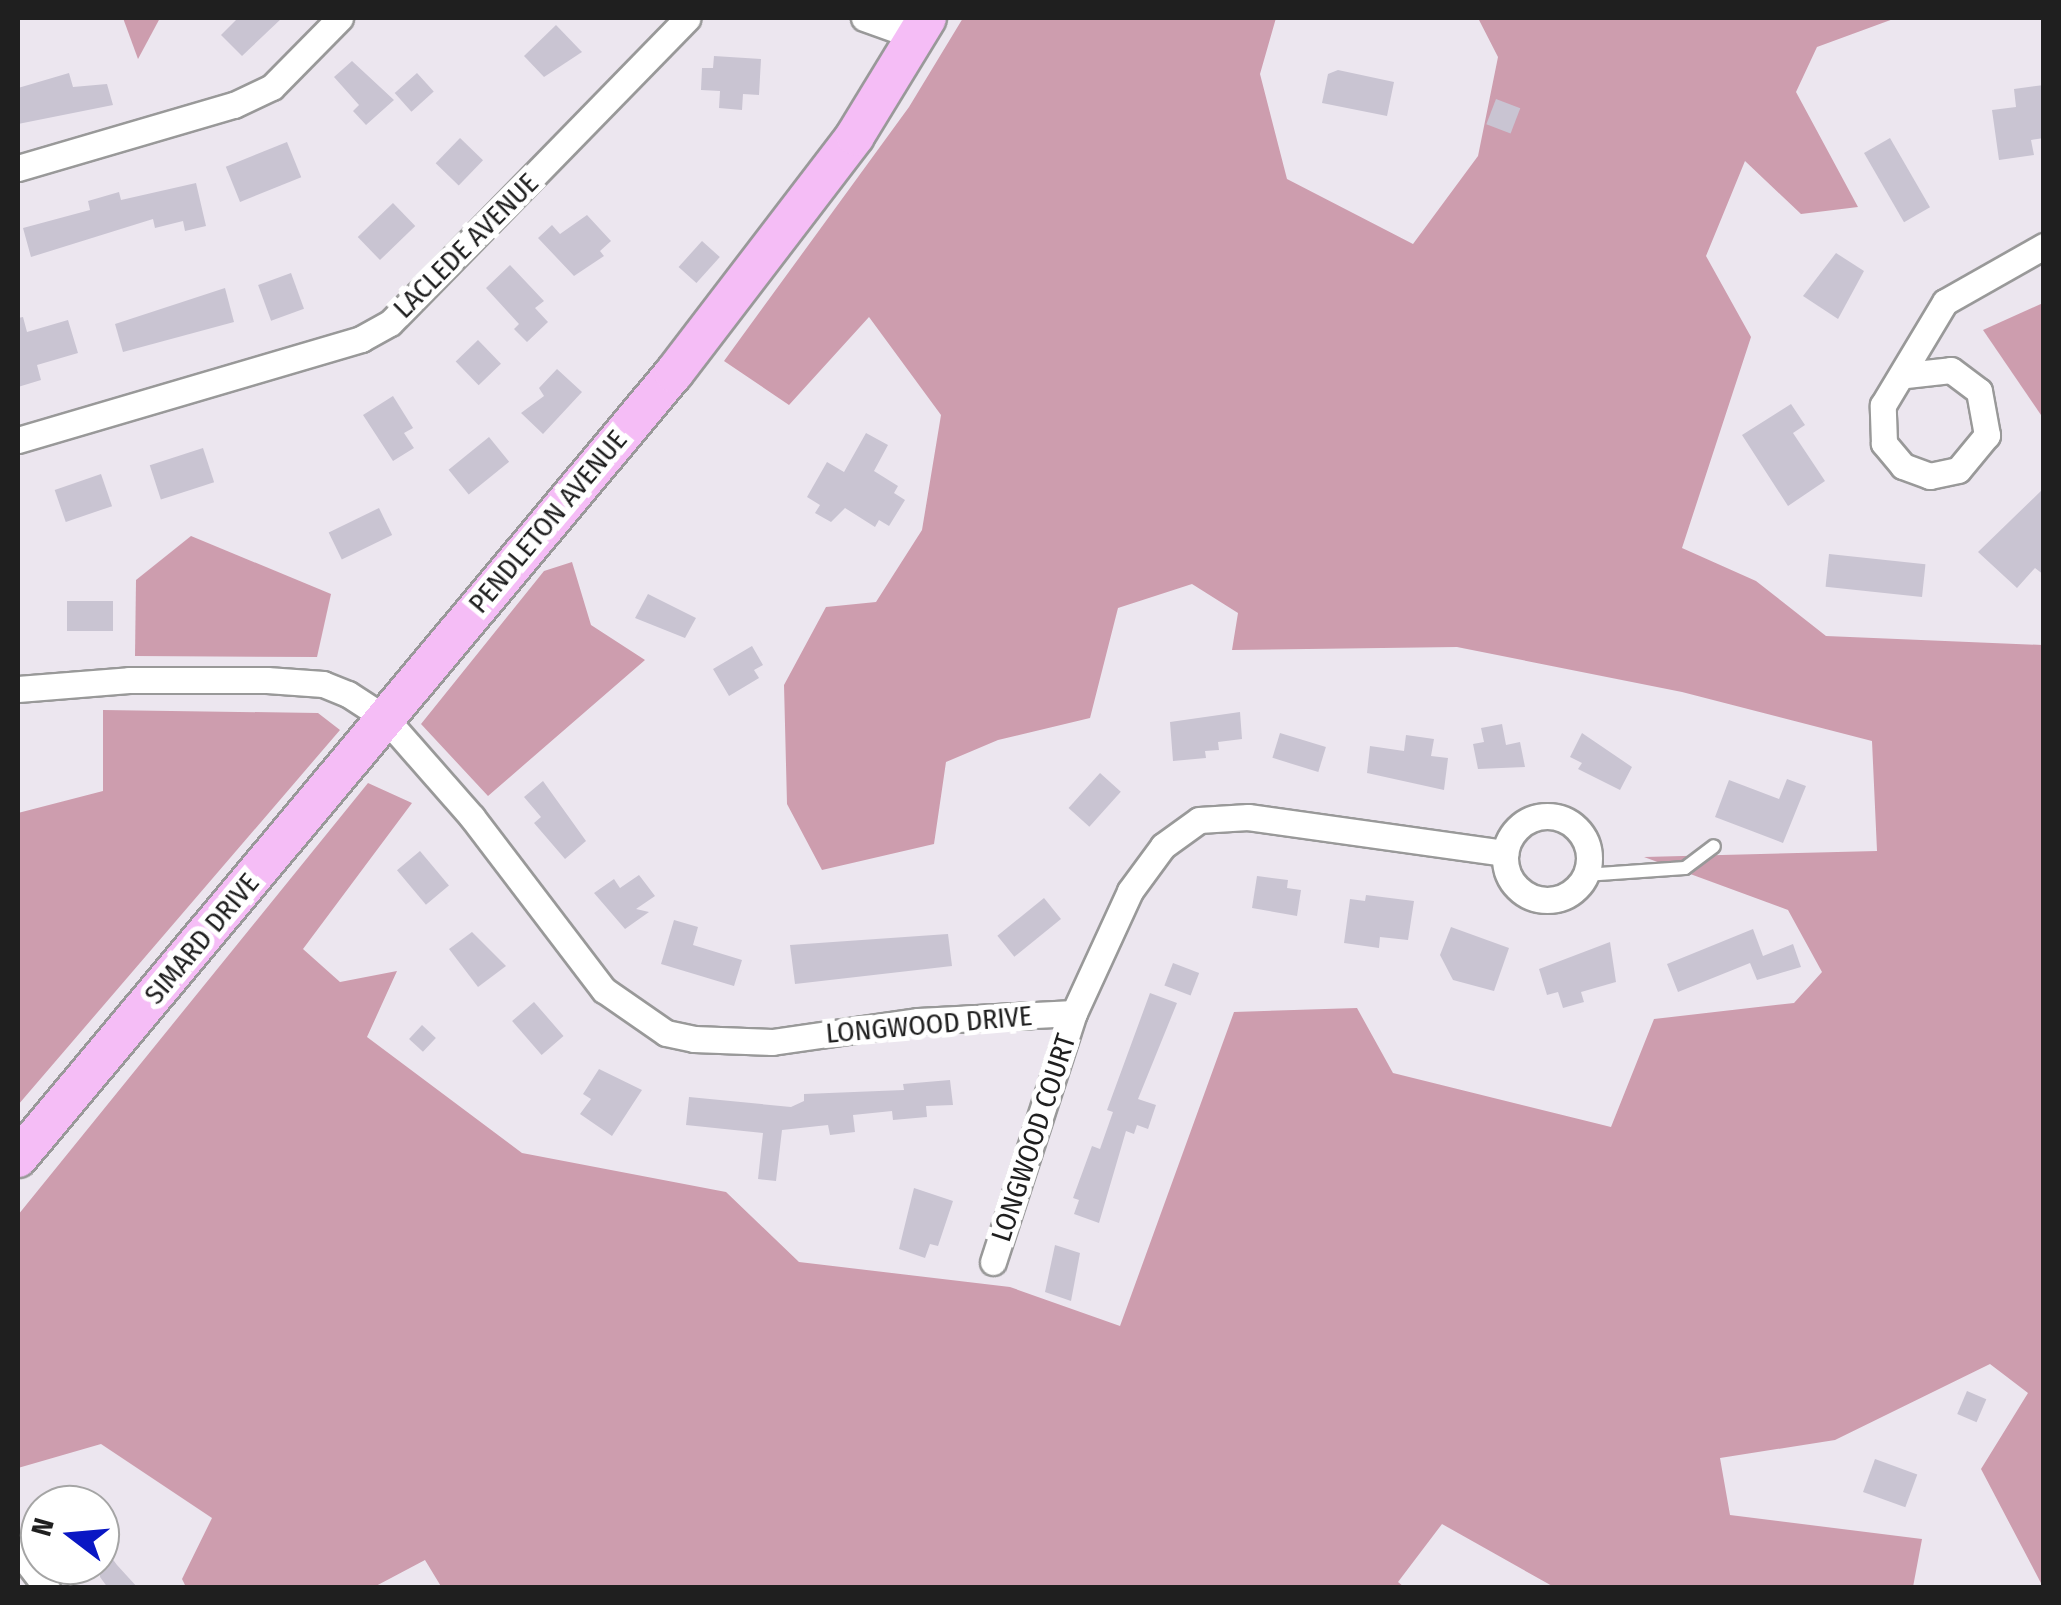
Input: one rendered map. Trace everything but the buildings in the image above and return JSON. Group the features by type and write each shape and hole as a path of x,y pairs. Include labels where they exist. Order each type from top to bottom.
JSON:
{"street":[{"path":"18,168 234,105 272,86 340,18"},
{"name":"LACLEDE AVENUE","path":"18,440 362,339 390,324 688,18"},
{"path":"864,18 922,27"},
{"name":"PENDLETON AVENUE","path":"385,718 742,286 855,136 922,27"},
{"path":"1906,374 1951,370 1979,391 1986,435 1958,470 1920,474 1889,452 1880,414 1892,387 1906,374 1916,346 1945,302 2044,246"},
{"path":"18,689 128,680 323,684 385,718"},
{"name":"LONGWOOD DRIVE","path":"385,718 472,817 604,990 666,1033 772,1042 918,1021 1074,1013"},
{"name":"SIMARD DRIVE","path":"18,1158 385,718"},
{"path":"1074,1013 1130,891 1163,846 1200,820 1248,817 1505,852"},
{"path":"1559,818 1582,835 1585,875 1568,895 1529,897 1510,878 1505,852 1531,820 1559,818"},
{"name":"LONGWOOD COURT","path":"993,1262 1074,1013"},
{"path":"18,1550 47,1588"}],"lane":[{"path":"1585,875 1685,868 1714,846"}],"shaded area":[{"path":"123,18 160,18 138,59"},
{"path":"963,18 1276,18 1260,74 1287,179 1413,244 1478,156 1498,57 1478,18 1896,18 1817,47 1796,92 1858,207 1801,214 1745,161 1706,256 1751,337 1682,548 1756,581 1826,636 2043,645 2043,1587 1981,1469 2028,1393 1990,1364 1835,1440 1720,1458 1730,1515 1922,1539 1913,1587 1554,1587 1442,1524 1398,1582 1404,1587 442,1588 425,1560 374,1587 186,1587 182,1579 212,1518 101,1444 18,1468 18,1215 368,783 412,803 303,949 340,982 397,971 367,1037 522,1153 726,1192 799,1262 1010,1287 1120,1326 1234,1012 1357,1008 1393,1073 1611,1127 1654,1019 1794,1003 1822,972 1788,910 1644,857 1877,851 1872,741 1682,692 1457,647 1232,650 1238,613 1192,584 1118,608 1090,718 998,740 946,762 934,844 822,870 787,804 784,685 826,607 876,602 922,530 941,415 869,317 789,405 724,361 909,107"},
{"path":"2043,303 2043,418 1983,330"},
{"path":"191,536 331,594 317,657 135,656 136,580"},
{"path":"572,562 591,625 645,660 488,796 421,724 544,571"},
{"path":"103,710 318,713 340,730 18,1105 18,813 103,791"}]}
